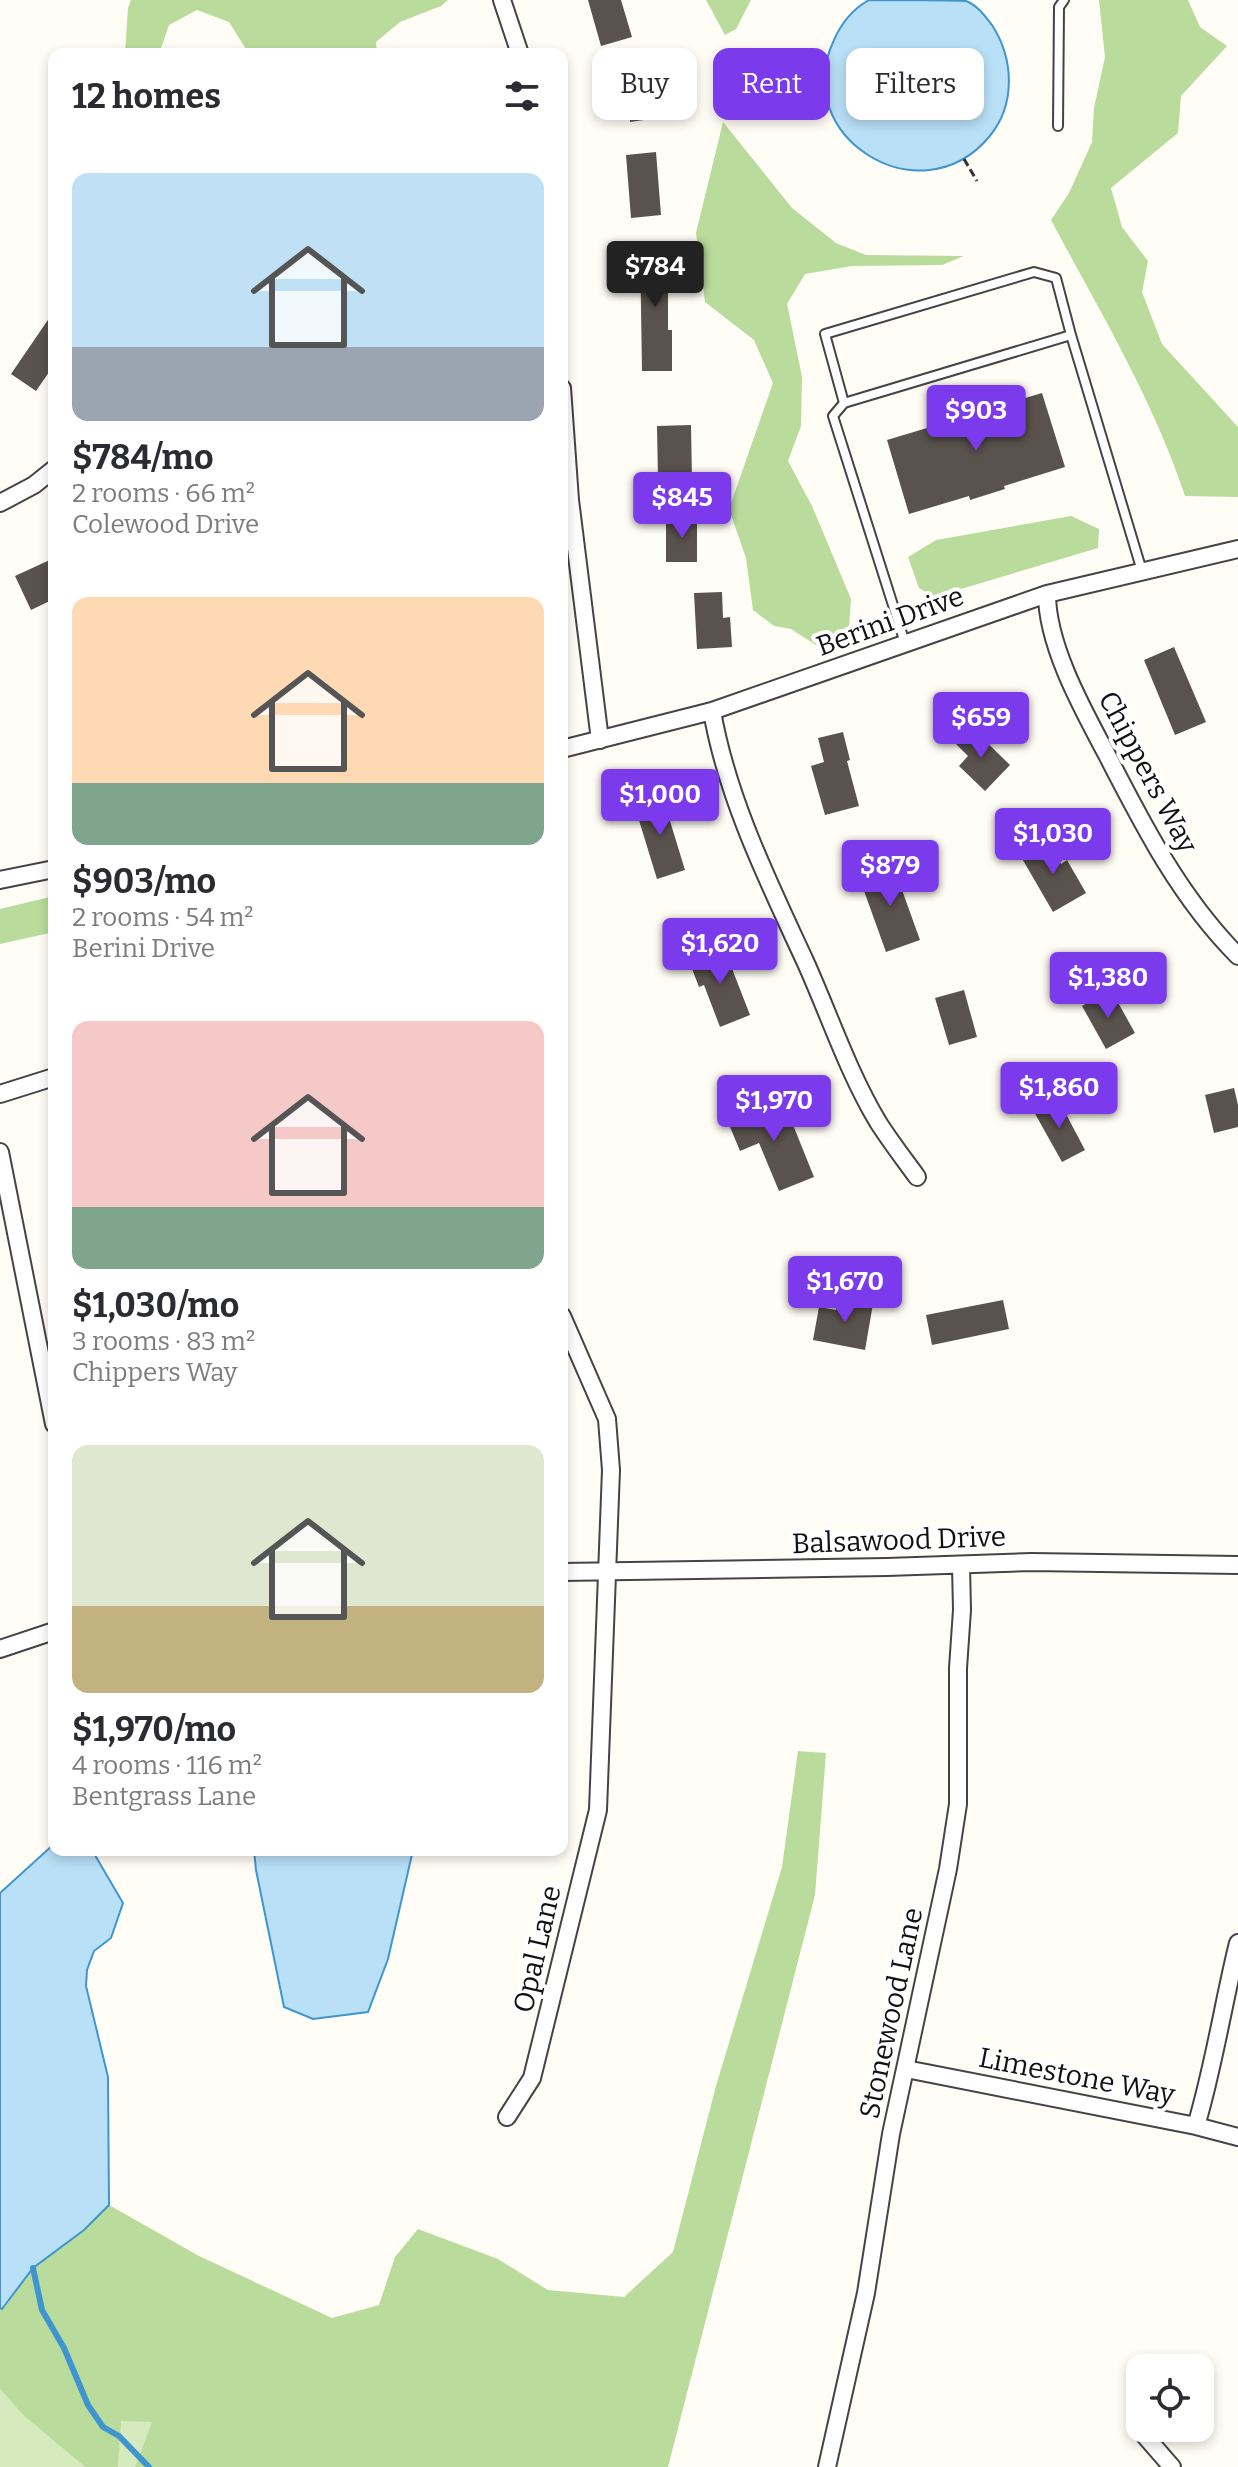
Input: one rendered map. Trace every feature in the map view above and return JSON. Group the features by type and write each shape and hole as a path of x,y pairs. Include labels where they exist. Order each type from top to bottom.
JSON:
{"street":[{"path":"502,0 518,48"},
{"path":"568,464 600,740"},
{"path":"0,503 48,474"},
{"name":"Berini Drive","path":"568,748 712,711 1047,594 1238,549"},
{"name":"Chippers Way","path":"1047,594 1047,617 1074,687 1140,819 1185,892 1238,956"},
{"path":"712,711 717,740 731,783 768,880 860,1087 878,1122 917,1177"},
{"path":"0,880 48,870"},
{"path":"0,1094 48,1079"},
{"path":"0,1152 48,1394"},
{"name":"Opal Lane","path":"507,2117 532,2078 598,1810 611,1470 607,1419 568,1330"},
{"name":"Balsawood Drive","path":"568,1572 961,1566 1031,1562 1238,1565"},
{"name":"Stonewood Lane","path":"827,2467 866,2293 891,2134 948,1869 958,1804 961,1566"},
{"path":"0,1649 48,1633"},
{"path":"1196,2126 1209,2084 1222,2007 1238,1943"},
{"name":"Limestone Way","path":"906,2069 1238,2137"},
{"path":"1150,2442 1172,2467"}],"lane":[{"path":"1058,126 1059,7 1064,0"},
{"path":"844,403 825,334 1034,272 1056,278 1142,571"},
{"path":"905,644 833,416 844,403 1071,335"}],"path":[{"path":"964,159 977,181"}],"green space":[{"path":"131,0 448,0 441,6 400,22 376,42 376,48 245,48 229,22 197,10 169,25 161,48 125,48"},
{"path":"706,0 751,0 736,29 725,35"},
{"path":"1099,0 1188,0 1200,27 1227,46 1181,96 1178,133 1111,188 1122,227 1148,261 1142,292 1162,344 1238,427 1238,497 1185,496 1141,390 1051,220 1069,193 1092,142 1094,108 1105,57"},
{"path":"723,122 792,208 836,243 866,255 964,256 942,265 852,266 805,274 787,304 802,377 801,426 788,461 812,506 851,599 849,627 819,647 791,629 774,626 753,610 746,558 729,509 773,383 754,340 705,302 696,233"},
{"path":"1071,516 1099,529 1098,548 934,597 919,588 908,557 936,540"},
{"path":"48,897 48,933 0,944 0,909"},
{"path":"798,1751 826,1753 815,1895 668,2467 135,2467 152,2422 121,2421 118,2467 85,2467 23,2415 0,2389 0,2308 5,2307 33,2268 84,2230 109,2205 199,2256 332,2318 379,2305 395,2257 418,2229 498,2259 548,2290 624,2297 673,2252 716,2086 782,1867"},
{"path":"0,2389 23,2415 85,2467 0,2467"},
{"path":"120,2421 153,2421 135,2467 118,2467"}],"water":[{"path":"869,0 966,1 992,25 1005,52 1008,96 998,124 989,137 961,160 929,170 898,168 868,155 845,134 830,109 830,56 840,28"},
{"path":"48,1849 48,1856 96,1856 123,1903 111,1938 94,1951 87,1970 86,1986 108,2077 109,2205 84,2230 33,2268 2,2309 0,2308 0,1893"},
{"path":"255,1856 412,1856 388,1959 368,2012 313,2019 284,2007"}],"building":[{"path":"588,0 621,0 632,37 601,46"},
{"path":"656,152 661,215 631,218 626,155"},
{"path":"640,245 668,245 668,330 672,330 672,371 642,371"},
{"path":"48,320 48,374 36,391 11,374"},
{"path":"1042,393 1065,467 970,500 969,496 909,514 887,440 947,422 945,416 980,406 982,411"},
{"path":"691,425 692,479 658,480 657,426"},
{"path":"666,518 697,518 697,562 666,562"},
{"path":"48,561 48,602 31,610 15,576"},
{"path":"722,592 723,618 730,617 732,647 697,649 694,593"},
{"path":"1174,647 1206,722 1175,735 1144,660"},
{"path":"972,728 1010,765 985,791 959,766 968,756 956,744"},
{"path":"843,732 859,806 825,815 811,766 824,762 818,738"},
{"path":"662,795 685,870 657,879 634,804"},
{"path":"1047,840 1061,864 1067,860 1086,893 1053,912 1020,855"},
{"path":"893,865 920,940 886,952 859,877"},
{"path":"724,948 750,1015 720,1027 704,985 699,987 689,961"},
{"path":"964,990 977,1037 949,1045 935,998"},
{"path":"1111,990 1135,1033 1106,1049 1082,1006"},
{"path":"1234,1088 1238,1127 1214,1133 1205,1095"},
{"path":"1057,1097 1085,1150 1062,1162 1033,1110"},
{"path":"783,1100 814,1177 779,1191 759,1143 740,1151 728,1122"},
{"path":"838,1297 873,1304 865,1350 813,1340 819,1307 836,1310"},
{"path":"1003,1300 1009,1329 932,1345 926,1315"}],"waterway":[{"path":"33,2268 42,2310 64,2348 88,2405 103,2427 119,2436 149,2467"}]}
